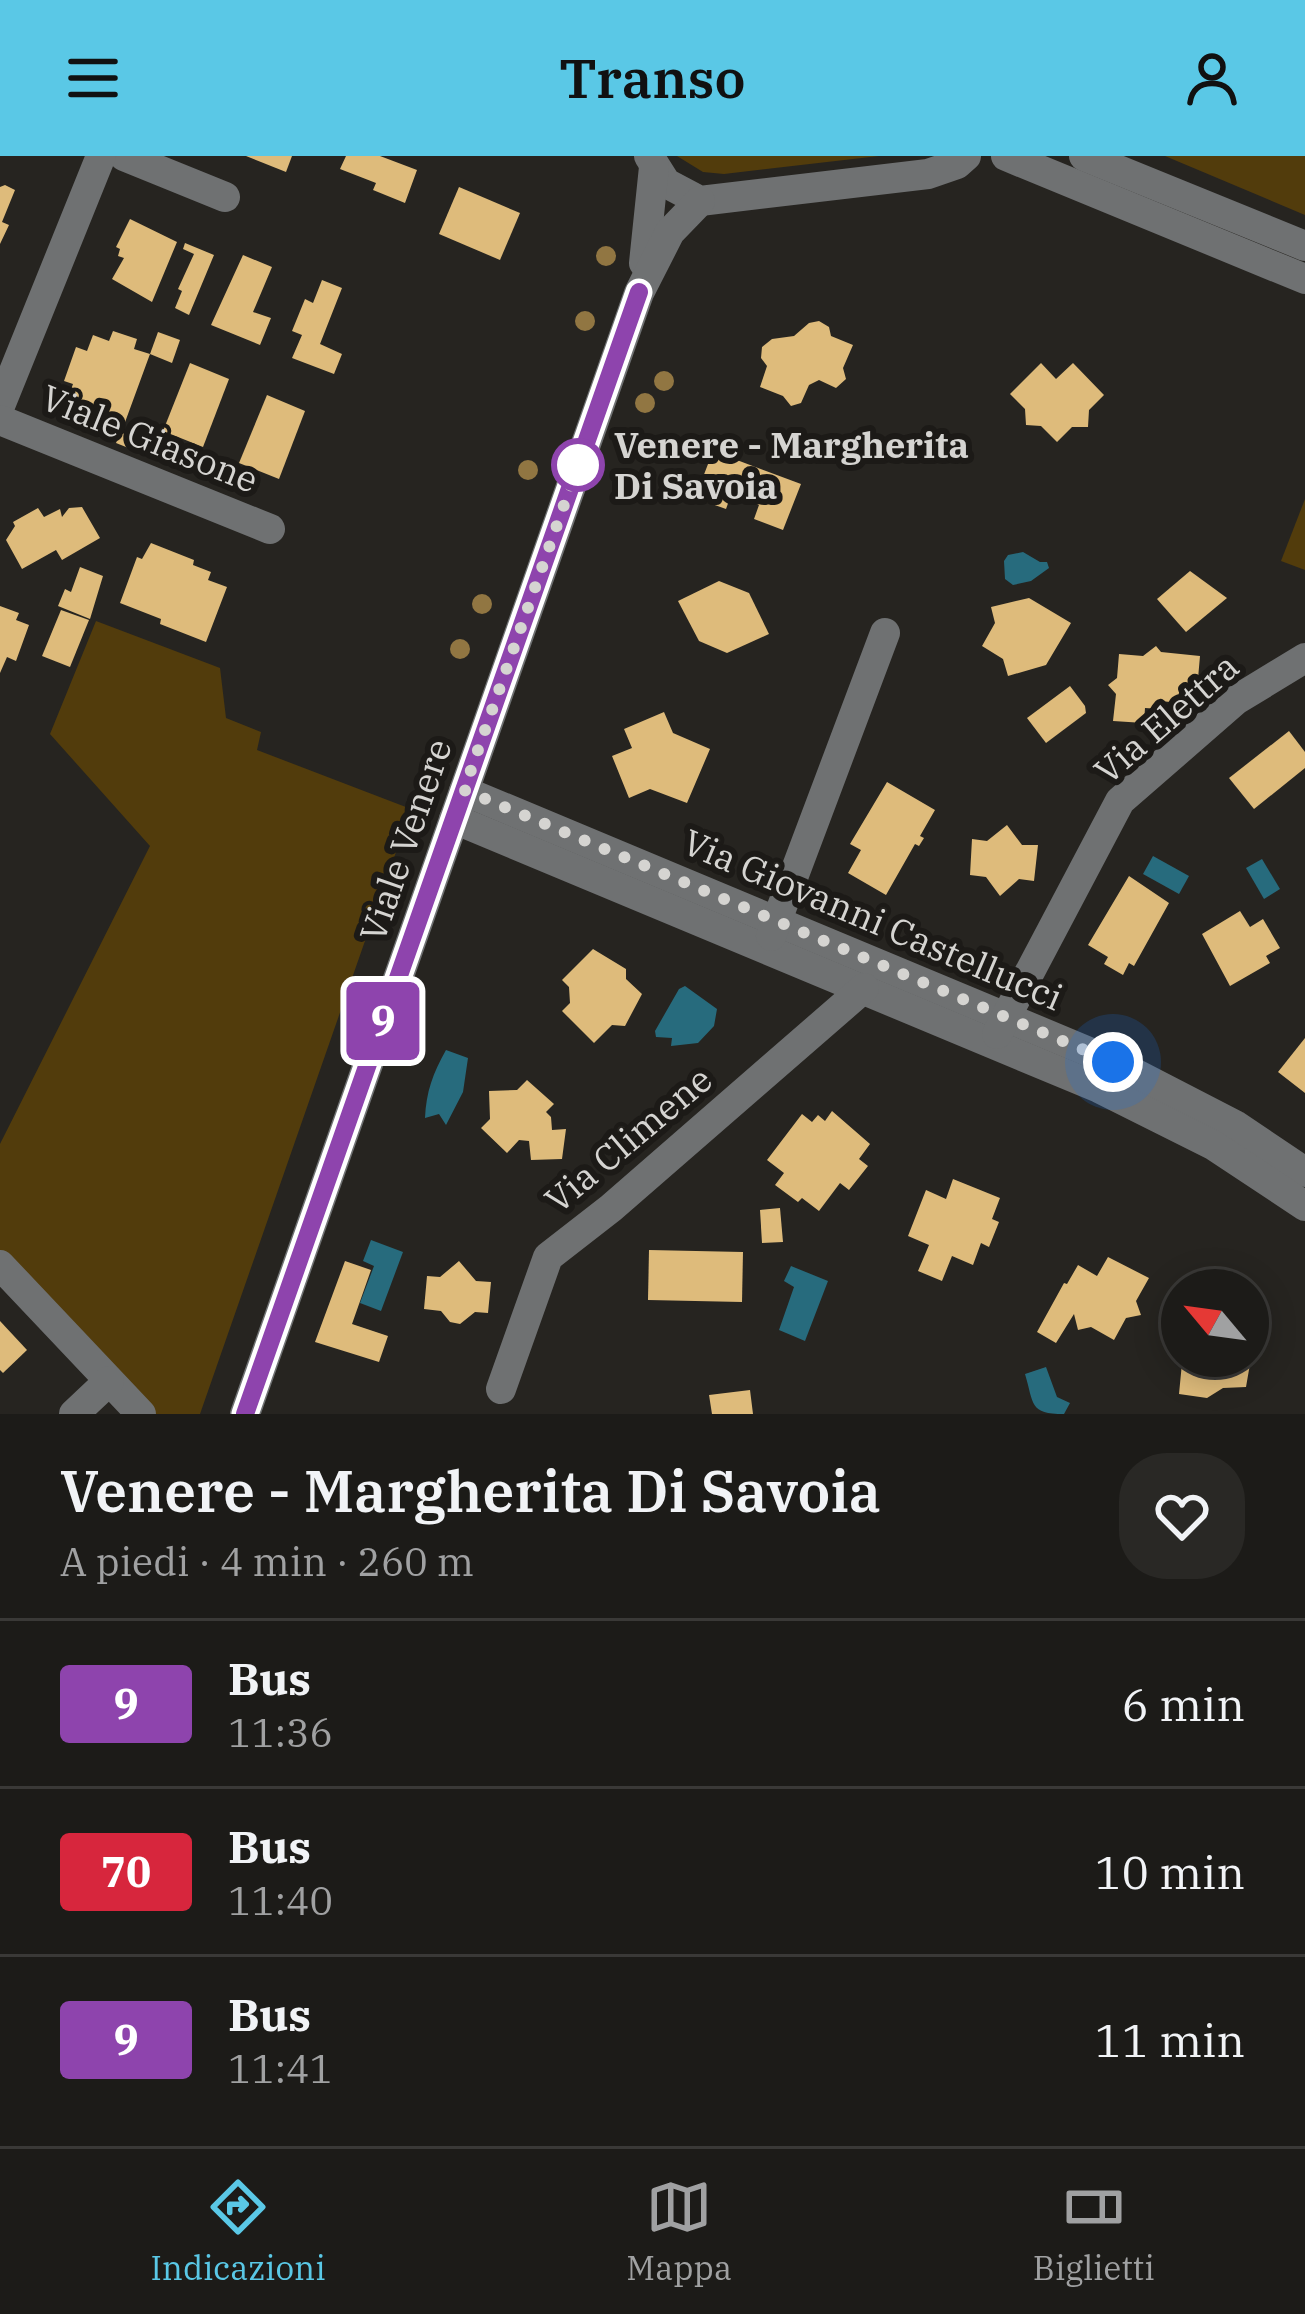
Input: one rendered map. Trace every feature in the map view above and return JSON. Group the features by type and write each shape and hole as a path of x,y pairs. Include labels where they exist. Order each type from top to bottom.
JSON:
{"street":[{"path":"0,406 101,156"},
{"path":"124,156 225,197"},
{"path":"651,161 666,183 700,201 928,174 966,156"},
{"path":"1006,156 1305,279"},
{"path":"1084,156 1305,246"},
{"path":"639,292 651,161"},
{"path":"639,292 670,232 700,201"},
{"name":"Viale Venere","path":"245,1414 639,292"},
{"name":"Viale Giasone","path":"0,420 270,529"},
{"path":"771,934 885,633"},
{"name":"Via Elettra","path":"999,1029 1120,801 1236,700 1305,658"},
{"name":"Via Giovanni Castellucci","path":"459,805 999,1029 1255,1170 1305,1206"},
{"name":"Via Giovanni Castellucci","path":"771,934 865,988 1164,1086 1235,1125 1305,1172"},
{"name":"Via Climene","path":"501,1389 548,1256 611,1208 865,988"},
{"path":"0,1265 141,1414"},
{"path":"74,1414 109,1381"}],"shaded area":[{"path":"677,156 879,156 724,174 703,172"},
{"path":"1165,156 1305,156 1305,215"},
{"path":"1305,499 1305,570 1281,561"},
{"path":"96,621 220,668 226,718 261,732 257,750 411,809 200,1414 156,1414 0,1251 0,1144 150,846 50,734"}],"water":[{"path":"1023,552 1047,562 1049,568 1031,581 1013,585 1005,579 1004,561 1008,555"},
{"path":"1153,856 1189,876 1179,894 1143,874"},
{"path":"1262,859 1280,889 1264,899 1246,868"},
{"path":"685,986 717,1009 714,1026 698,1043 671,1046 672,1038 656,1037 655,1031"},
{"path":"446,1050 468,1058 463,1092 446,1125 439,1114 425,1118 431,1083"},
{"path":"371,1240 403,1252 381,1311 360,1303 374,1266 363,1261"},
{"path":"791,1266 828,1281 805,1341 779,1330 794,1287 784,1281"},
{"path":"1046,1367 1057,1397 1070,1403 1064,1414 1044,1412 1032,1400 1025,1374"}],"building":[{"path":"246,156 292,156 286,172"},
{"path":"346,156 380,156 417,170 405,203 373,190 376,183 340,169"},
{"path":"0,187 15,190 2,222 9,225 0,244"},
{"path":"459,187 520,213 500,260 439,234"},
{"path":"130,219 177,242 152,302 112,279 124,258 118,256 116,247"},
{"path":"185,243 214,255 189,315 175,308 194,254 183,249"},
{"path":"243,255 272,267 253,312 271,318 260,345 211,325"},
{"path":"322,280 342,288 320,344 342,354 334,374 292,358 302,335 292,331 305,299 313,303"},
{"path":"819,321 829,327 831,336 853,345 843,368 846,379 836,388 819,380 809,385 801,403 791,406 783,396 760,387 767,366 761,358 762,347"},
{"path":"113,331 137,339 134,349 150,354 124,425 67,401 73,384 64,381 76,347 87,351 93,335 109,341"},
{"path":"158,332 180,340 172,363 150,354"},
{"path":"190,363 229,379 203,447 163,431"},
{"path":"1041,363 1056,379 1073,363 1104,395 1089,410 1088,427 1072,427 1057,442 1041,426 1026,425 1025,409 1010,394"},
{"path":"267,395 305,411 279,479 239,463"},
{"path":"120,432 140,440 136,451 116,443"},
{"path":"713,451 801,484 783,530 754,519 759,505 735,496 731,495 726,509 695,498"},
{"path":"82,507 100,538 62,560 56,550 22,569 6,540 13,522 38,508 44,517 60,509 62,517 69,508"},
{"path":"151,543 194,560 193,565 211,572 208,580 227,587 206,642 120,603 137,557 142,559"},
{"path":"80,567 103,576 90,619 58,606 65,589 71,592"},
{"path":"1190,571 1227,598 1186,632 1157,599"},
{"path":"719,581 749,593 769,634 727,653 699,641 678,601"},
{"path":"1029,598 1071,623 1046,665 1008,676 1003,659 982,646 995,623 991,607"},
{"path":"0,606 19,613 16,620 29,625 16,661 7,657 0,673"},
{"path":"61,610 89,620 70,667 42,656"},
{"path":"1156,646 1161,652 1200,656 1197,690 1189,690 1188,704 1161,701 1160,709 1145,708 1144,723 1113,721 1116,694 1108,685 1117,678 1119,654 1143,656"},
{"path":"1070,686 1086,713 1046,743 1027,718"},
{"path":"664,712 673,733 710,749 687,803 650,789 629,798 612,756 632,748 624,729"},
{"path":"1289,731 1305,752 1305,768 1254,809 1229,778"},
{"path":"887,782 935,810 920,836 924,838 919,846 915,844 886,895 848,873 861,850 850,844"},
{"path":"1007,825 1022,845 1038,845 1034,881 1019,879 1000,896 986,877 970,875 972,839 987,841"},
{"path":"1129,876 1169,903 1134,966 1129,963 1123,975 1104,964 1108,957 1088,945"},
{"path":"1240,911 1250,927 1263,919 1280,948 1266,956 1270,963 1230,986 1202,934"},
{"path":"593,949 626,969 626,979 642,994 625,1026 612,1025 594,1043 562,1011 570,1003 569,987 562,980"},
{"path":"1305,1038 1305,1093 1278,1072"},
{"path":"527,1080 554,1104 546,1112 552,1130 566,1129 562,1159 531,1160 529,1141 519,1140 507,1153 481,1128 490,1119 489,1091 517,1090"},
{"path":"832,1111 870,1144 859,1159 868,1166 849,1190 840,1183 819,1211 775,1185 784,1173 767,1160 802,1114 812,1122 818,1115 825,1121"},
{"path":"953,1179 1000,1198 992,1219 999,1222 989,1247 981,1243 973,1265 952,1256 942,1281 918,1271 929,1245 908,1236 926,1190 946,1199"},
{"path":"780,1208 783,1242 762,1243 760,1210"},
{"path":"649,1250 743,1252 742,1302 648,1300"},
{"path":"1108,1257 1149,1278 1136,1301 1141,1315 1126,1318 1114,1340 1091,1327 1078,1330 1074,1314 1056,1343 1037,1332 1078,1265 1097,1276"},
{"path":"345,1261 371,1270 352,1324 388,1336 379,1362 315,1342"},
{"path":"459,1261 476,1281 491,1282 488,1313 475,1312 460,1324 450,1322 441,1311 424,1309 427,1276 440,1277"},
{"path":"0,1321 27,1350 3,1373 0,1370"},
{"path":"1181,1377 1248,1377 1246,1387 1223,1388 1207,1398 1179,1394"},
{"path":"750,1390 753,1414 712,1414 709,1395"}],"bus line":[{"name":"9","path":"245,1414 639,292"}],"place":[{"name":"Venere - Margherita Di Savoia","path":"578,465"}],"route":[{"path":"578,465 464,790 1113,1062"}]}
